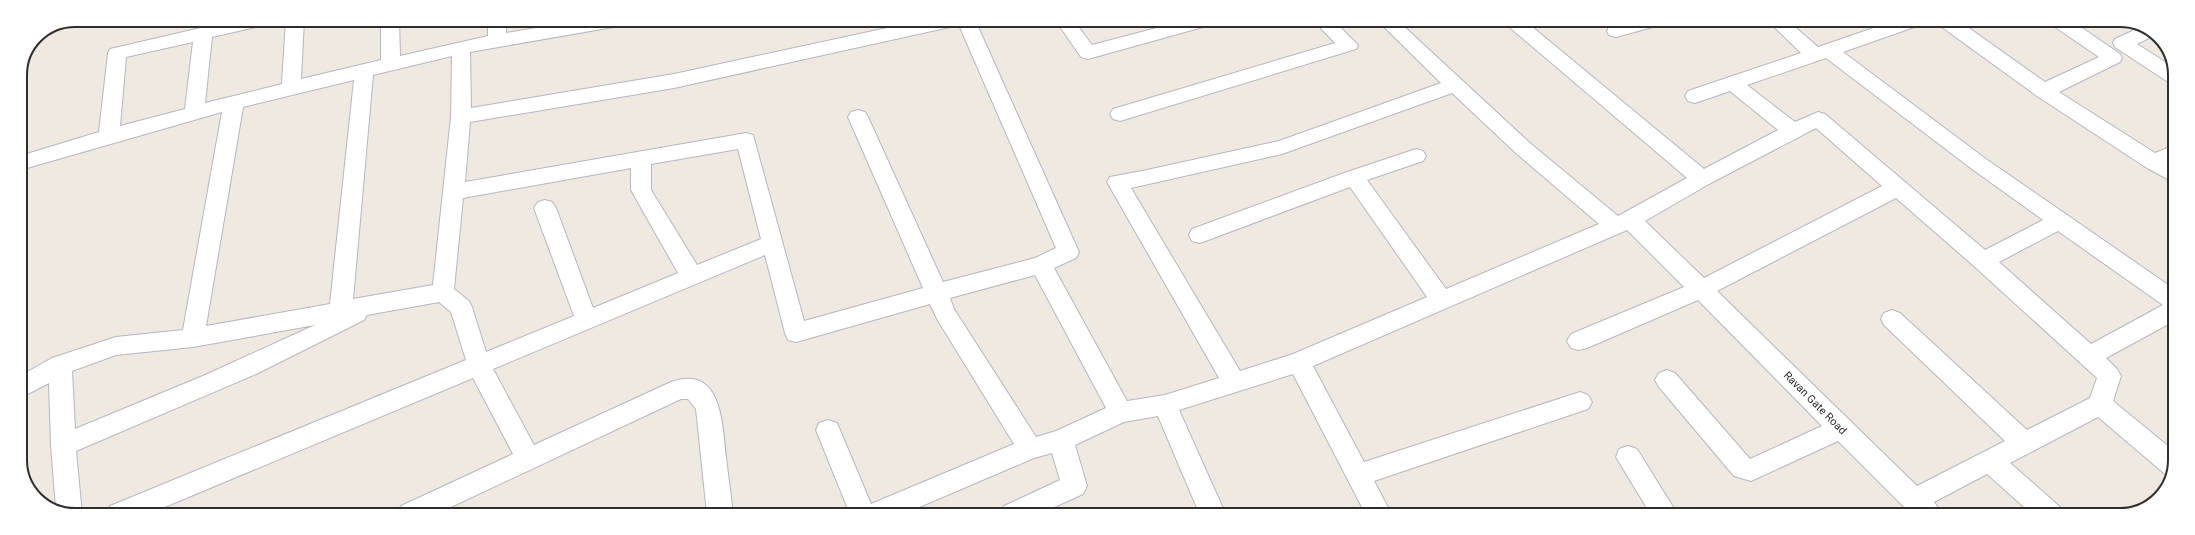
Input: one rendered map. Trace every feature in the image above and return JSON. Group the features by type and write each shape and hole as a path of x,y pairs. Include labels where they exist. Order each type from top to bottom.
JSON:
{"street":[{"path":"109,136 117,53 232,27"},
{"path":"291,89 295,27"},
{"path":"390,27 391,65"},
{"path":"497,27 497,41"},
{"path":"27,161 109,136 234,102 461,48 578,27"},
{"path":"461,117 674,81 922,27"},
{"path":"453,192 746,140 796,333 936,292 1041,265 1068,252 969,27"},
{"path":"1070,27 1088,53 1181,27"},
{"path":"1120,114 1349,45 1330,27"},
{"name":"Ravan Gate Road","path":"1393,27 1524,149 1622,223 1702,289 1840,429 1922,507"},
{"path":"1520,27 1702,179"},
{"path":"1616,31 1631,27"},
{"path":"1785,27 2058,222 2168,291"},
{"path":"1695,96 1896,27"},
{"path":"1954,27 2044,91 2168,172"},
{"path":"2044,91 2113,58 2068,27"},
{"path":"2144,33 2122,43 2168,73"},
{"path":"194,112 203,34"},
{"path":"443,292 461,117 461,48"},
{"path":"341,310 364,72"},
{"path":"1732,84 1793,131"},
{"path":"1234,383 1117,182 1147,178 1282,147 1455,85"},
{"path":"193,338 234,102"},
{"path":"858,117 945,313 1030,449"},
{"path":"889,508 1030,449 1061,440 1121,412 1165,405 1299,362 1622,223 1702,179 1818,119 1983,261 2089,356 2109,376 2100,404 2024,443 1991,462 1922,507"},
{"path":"1200,235 1354,177 1416,156"},
{"path":"2154,163 2168,156"},
{"path":"641,158 641,190 692,277"},
{"path":"1354,177 1442,301"},
{"path":"1579,341 1702,289 1898,187"},
{"path":"545,208 587,321"},
{"path":"1983,261 2058,222"},
{"path":"134,508 773,243"},
{"path":"1041,265 1121,412"},
{"path":"27,384 60,365 116,346 193,338 443,292"},
{"path":"443,292 461,307 479,366 529,460"},
{"path":"63,445 229,376 308,340 372,305"},
{"path":"2089,356 2168,313"},
{"path":"1892,320 2024,443"},
{"path":"1299,362 1376,508"},
{"path":"60,365 63,445 68,507"},
{"path":"1667,380 1743,468 1751,470 1840,429"},
{"path":"423,508 529,460 656,398 679,389 693,389 701,396 708,407 719,508"},
{"path":"1359,475 1580,402"},
{"path":"2100,404 2168,461"},
{"path":"1165,405 1210,508"},
{"path":"828,430 860,508"},
{"path":"1026,508 1074,486 1061,440"},
{"path":"1628,457 1661,508"},
{"path":"1991,462 2043,508"}]}
